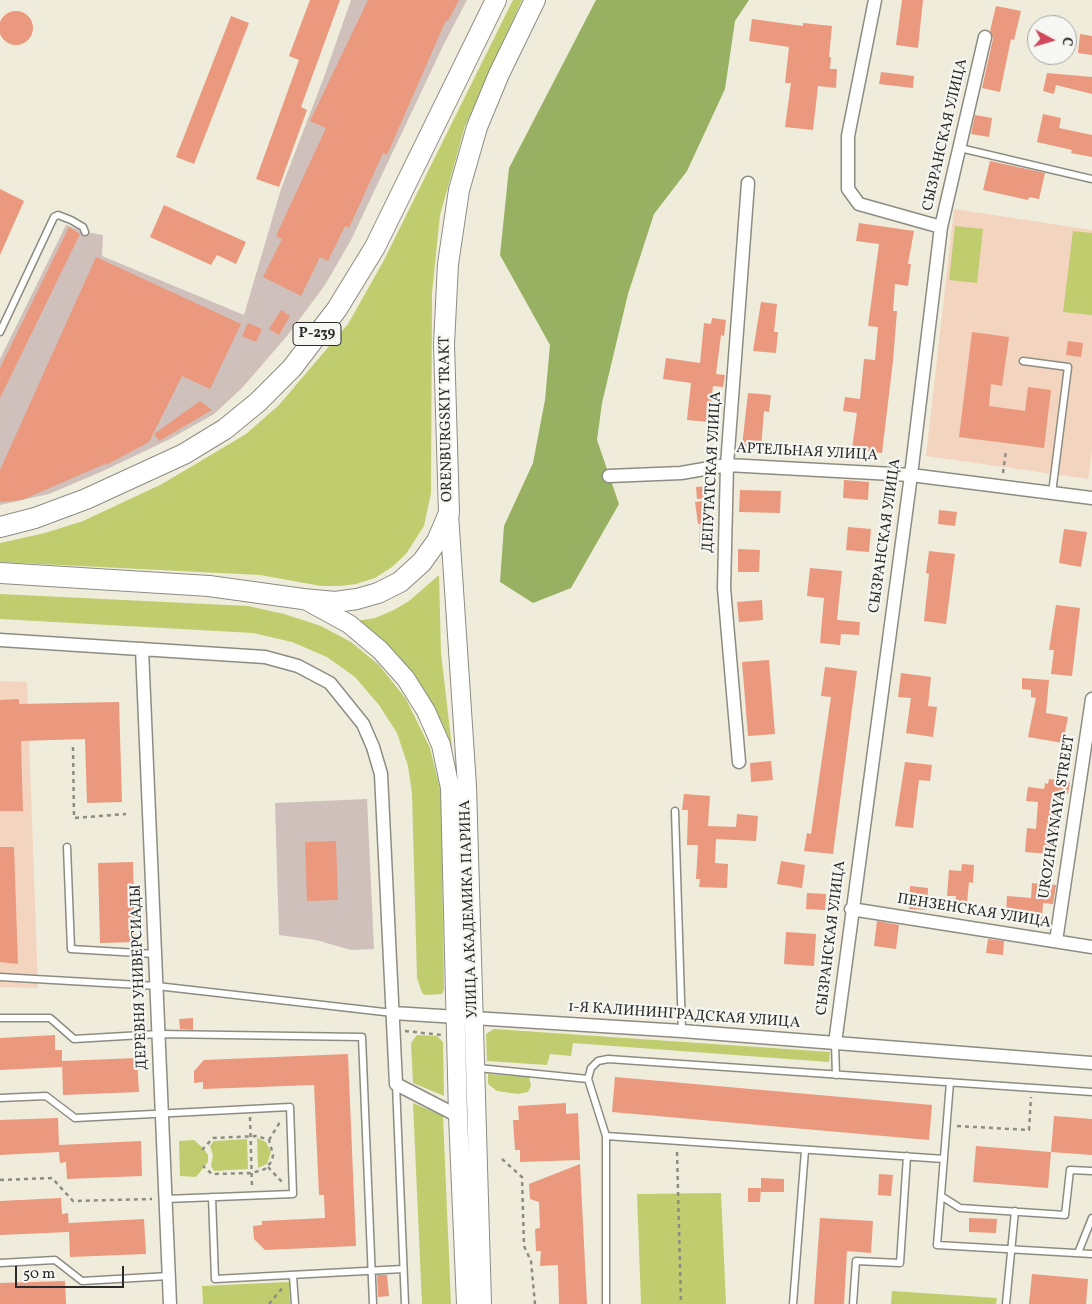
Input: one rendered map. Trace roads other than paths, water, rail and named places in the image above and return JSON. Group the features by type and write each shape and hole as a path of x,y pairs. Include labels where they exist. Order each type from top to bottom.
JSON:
{"main road":[{"name":"Р-239","path":"0,527 36,518 86,499 184,454 225,429 258,402 292,368 337,309 376,247 496,0"},
{"name":"ORENBURGSKIY TRAKT","path":"0,573 209,586 334,602 357,599 378,593 400,582 422,562 436,541 449,514 444,344 448,264 460,190 481,118 499,74 535,0"},
{"name":"УЛИЦА АКАДЕМИКА ПАРИНА","path":"449,514 467,786 465,1017 458,1116 466,1304"},
{"name":"УЛИЦА АКАДЕМИКА ПАРИНА","path":"303,599 349,624 380,650 406,679 426,711 441,745 450,788 465,1017 474,1068 482,1304"}],"street":[{"path":"875,0 848,136 848,188 859,204 941,227"},
{"name":"СЫЗРАНСКАЯ УЛИЦА","path":"836,1043 852,909 911,474 941,227 985,37"},
{"name":"ДЕПУТАТСКАЯ УЛИЦА","path":"739,762 724,588 728,465 748,183"},
{"name":"АРТЕЛЬНАЯ УЛИЦА","path":"609,476 681,473 728,465 911,474 1092,498"},
{"path":"0,640 265,657 298,666 330,683 363,724 373,747 381,774 396,1084 458,1116"},
{"name":"ДЕРЕВНЯ УНИВЕРСИАДЫ","path":"142,649 170,1304"},
{"name":"UROZHAYNAYA STREET","path":"1056,941 1092,699"},
{"name":"ПЕНЗЕНСКАЯ УЛИЦА","path":"852,909 1092,946"},
{"name":"1-Я КАЛИНИНГРАДСКАЯ УЛИЦА","path":"393,1013 836,1043 1092,1063"}],"lane":[{"path":"960,148 1092,179"},
{"path":"0,332 54,217 58,215 71,220 83,227 84,232"},
{"path":"1023,361 1068,367 1052,492"},
{"path":"675,812 682,1032"},
{"path":"67,847 71,949 155,954"},
{"path":"0,977 157,986 393,1013"},
{"path":"0,1018 50,1018 74,1039 159,1034 362,1037 373,1304"},
{"path":"836,1043 836,1074"},
{"path":"606,1304 606,1136 588,1080 594,1065 598,1061 608,1059 1092,1092"},
{"path":"474,1068 588,1080"},
{"path":"950,1082 938,1245 1092,1254"},
{"path":"396,1084 405,1304"},
{"path":"0,1098 46,1096 75,1118 162,1112 290,1107 293,1194 166,1198"},
{"path":"606,1136 944,1159"},
{"path":"793,1304 805,1150"},
{"path":"853,1304 856,1261 900,1263 907,1156"},
{"path":"941,1196 960,1208 1065,1215 1070,1170 1092,1171"},
{"path":"212,1197 215,1279 403,1269"},
{"path":"1006,1304 1015,1211"},
{"path":"1078,1253 1092,1218"},
{"path":"0,1263 55,1260 82,1281 169,1276"},
{"path":"293,1276 295,1304"}]}
